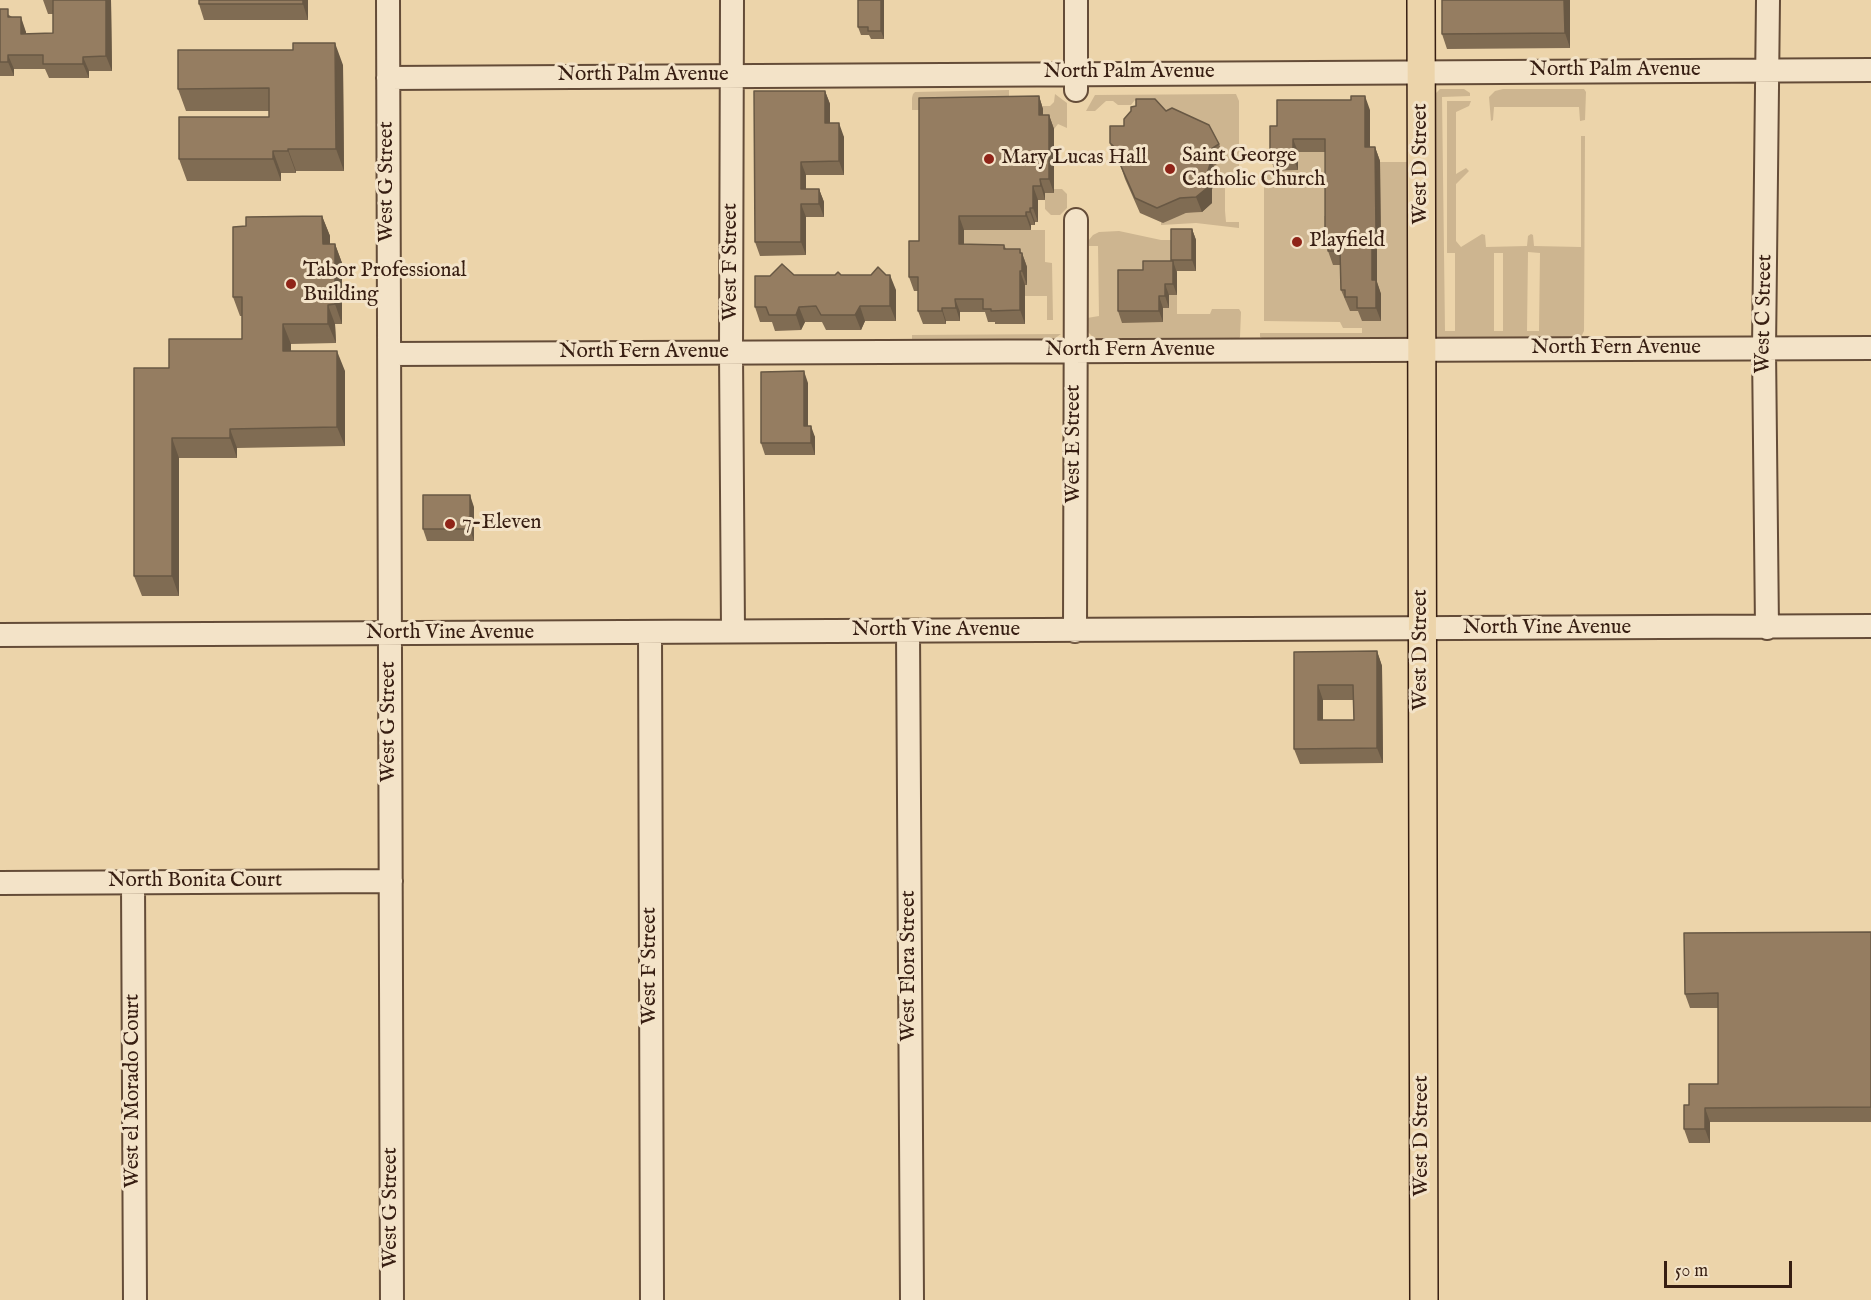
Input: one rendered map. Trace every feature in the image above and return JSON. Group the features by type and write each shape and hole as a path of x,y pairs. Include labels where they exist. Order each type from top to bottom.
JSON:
{"main road":[{"name":"West D Street","path":"1421,0 1424,1300"}],"street":[{"name":"West G Street","path":"388,0 392,1300"},
{"name":"West F Street","path":"732,0 733,631"},
{"path":"1076,0 1076,82"},
{"name":"West C Street","path":"1767,628 1764,349 1768,0"},
{"name":"North Palm Avenue","path":"388,78 733,76 1076,82 1421,72 1871,70"},
{"name":"West E Street","path":"1075,631 1076,220"},
{"name":"North Fern Avenue","path":"390,354 1871,348"},
{"name":"North Vine Avenue","path":"0,635 1871,626"},
{"name":"West Flora Street","path":"908,631 912,1300"},
{"name":"West F Street","path":"650,632 652,1300"},
{"name":"North Bonita Court","path":"0,883 391,881"},
{"name":"West el Morado Court","path":"133,883 135,1300"}],"shaded area":[{"path":"1440,89 1464,89 1470,93 1470,96 1442,97 1445,331 1455,331 1455,253 1447,253 1447,101 1471,101 1469,106 1456,112 1456,174 1466,168 1469,171 1456,184 1456,241 1461,247 1482,234 1485,235 1486,247 1527,246 1528,236 1531,234 1534,246 1581,247 1581,136 1585,136 1584,331 1580,339 1438,340 1435,94","holes":["1528,252 1540,253 1539,331 1527,331","1494,253 1503,253 1503,331 1494,331"]},
{"path":"1503,89 1584,89 1586,92 1585,120 1580,121 1579,107 1494,107 1491,121 1489,97 1495,91"},
{"path":"1009,90 1009,110 912,110 912,98 915,92"},
{"path":"1055,94 1067,103 1067,128 1058,124 1054,129 1043,129 1043,106 1050,106 1054,102"},
{"path":"1236,94 1239,101 1239,176 1225,177 1225,211 1226,222 1239,222 1239,228 1196,223 1161,225 1161,222 1186,213 1201,212 1217,176 1214,166 1225,159 1148,114 1135,100 1131,105 1118,105 1113,101 1106,101 1095,111 1086,111 1095,95"},
{"name":"Playfield","path":"1324,149 1324,216 1330,216 1345,265 1347,304 1377,294 1377,244 1381,244 1380,162 1408,162 1408,336 1406,340 1264,339 1260,337 1260,333 1362,333 1362,328 1343,328 1340,322 1264,321 1264,173 1298,170 1298,152"},
{"path":"1054,189 1062,189 1067,194 1067,208 1060,215 1051,215 1045,209 1045,193 1054,193"},
{"path":"964,230 1045,230 1045,262 1052,263 1053,320 1047,320 1047,296 993,296 950,257"},
{"path":"1119,231 1161,240 1196,240 1196,271 1177,271 1177,314 1210,314 1212,309 1239,309 1241,312 1238,340 1095,339 1088,332 1087,318 1099,316 1098,246 1089,246 1088,241 1099,232"},
{"path":"1061,334 1051,341 914,341 912,339 912,335"}],"building":[{"path":"53,0 106,0 106,56 83,57 83,64 43,64 43,55 8,55 8,62 0,62 0,9 8,9 8,17 21,17 21,34 53,33"},
{"path":"199,0 303,0 303,4 199,4"},
{"path":"858,0 881,0 881,31 868,31 868,27 858,27"},
{"path":"1442,0 1564,0 1565,33 1442,34"},
{"path":"293,43 335,43 336,149 273,151 273,159 179,159 179,117 269,117 269,88 178,89 178,50 293,50"},
{"path":"754,91 825,91 825,123 839,123 839,161 801,162 801,189 819,189 819,204 801,204 801,242 755,242"},
{"name":"Mary Lucas Hall","path":"1039,96 1039,115 1049,115 1049,179 1040,179 1041,186 1033,186 1033,208 1030,208 1030,212 1026,212 1026,216 959,216 959,244 1004,245 1004,249 1020,249 1022,271 1020,271 1020,310 991,311 991,309 983,309 983,299 955,299 956,308 942,308 942,311 918,311 918,277 909,277 909,241 919,241 919,98"},
{"path":"1351,96 1365,96 1365,147 1375,147 1376,231 1372,231 1372,280 1376,280 1376,308 1357,308 1357,297 1345,297 1345,290 1341,290 1340,251 1328,251 1328,240 1325,240 1325,139 1293,139 1293,157 1270,157 1270,126 1277,126 1277,100 1351,100"},
{"name":"Saint George Catholic Church","path":"1136,99 1155,99 1166,111 1172,108 1209,125 1219,144 1208,151 1211,161 1207,174 1207,188 1196,197 1180,198 1157,208 1135,198 1120,164 1124,156 1110,143 1110,126 1124,126 1124,119 1131,111 1131,107 1136,106"},
{"path":"322,216 323,244 335,244 335,304 328,305 328,324 283,324 283,351 337,351 337,427 230,429 230,438 172,438 172,576 134,576 134,368 169,368 169,339 242,339 242,297 233,297 233,227 246,226 246,217"},
{"path":"1171,229 1192,229 1192,260 1171,260"},
{"path":"1143,261 1173,261 1173,284 1165,284 1165,296 1159,296 1159,311 1118,311 1118,270 1143,270"},
{"path":"782,264 794,275 835,275 838,272 841,275 871,275 878,267 886,275 890,275 890,306 860,306 855,315 821,315 816,306 799,307 796,315 769,315 766,307 755,307 755,276 770,276"},
{"path":"804,371 804,426 811,426 811,443 761,443 761,372"},
{"path":"423,495 470,495 470,529 423,529"},
{"path":"1377,651 1377,748 1294,749 1294,652","holes":["1318,685 1353,685 1354,720 1318,720"]},
{"path":"1871,932 1871,1107 1705,1108 1705,1129 1684,1129 1684,1105 1689,1105 1689,1084 1718,1084 1718,993 1685,994 1684,933"}],"place":[{"name":"Mary Lucas Hall","path":"989,159"},
{"name":"Saint George Catholic Church","path":"1170,169"},
{"name":"Playfield","path":"1297,242"},
{"name":"Tabor Professional Building","path":"291,284"},
{"name":"7-Eleven","path":"450,524"}]}
